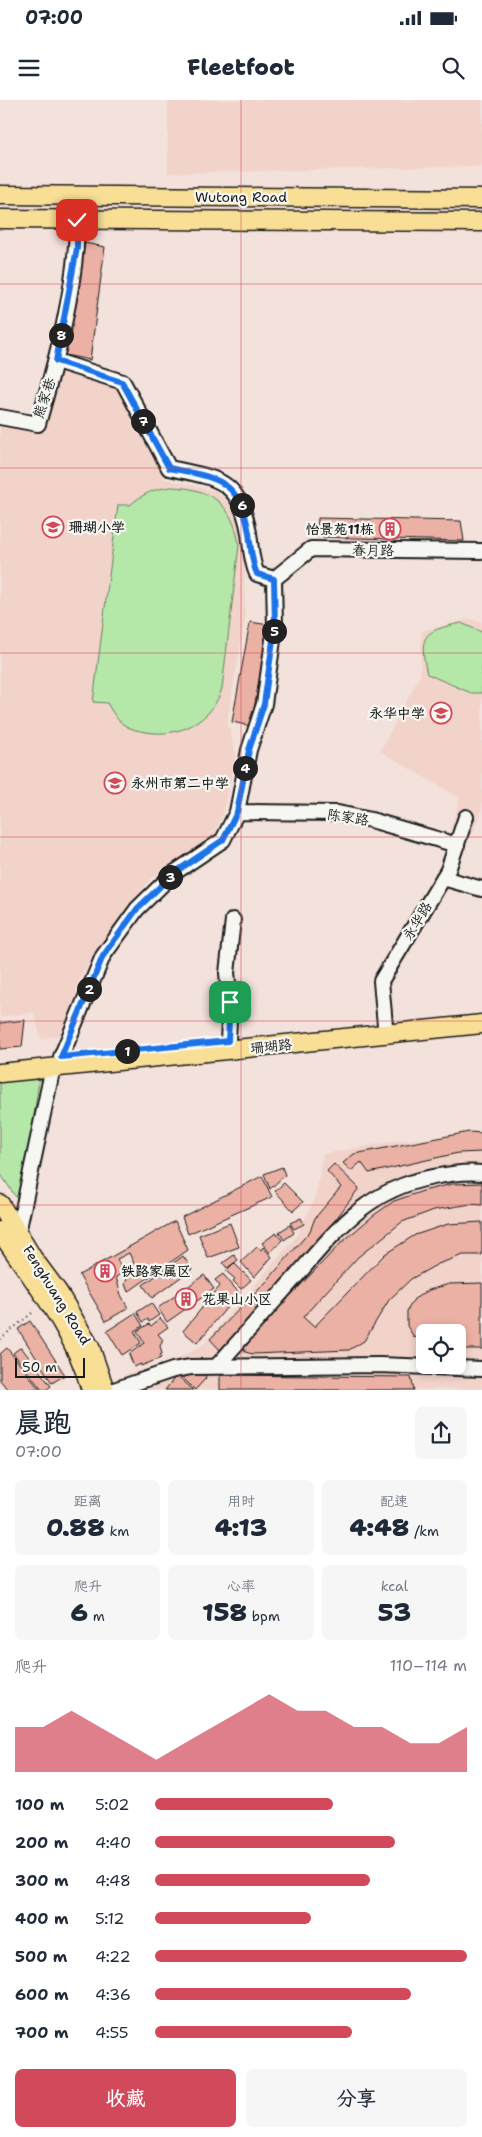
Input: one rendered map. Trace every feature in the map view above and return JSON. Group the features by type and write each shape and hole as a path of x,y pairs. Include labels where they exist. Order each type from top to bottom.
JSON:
{"main road":[{"name":"Wutong Road","path":"0,195 482,199"},
{"name":"Wutong Road","path":"0,219 482,222"},
{"name":"珊瑚路","path":"0,1073 57,1062 228,1041 482,1015"},
{"name":"珊瑚路","path":"0,1063 57,1062 482,1024"},
{"name":"Fenghuang Road","path":"0,1204 18,1233 27,1260"},
{"name":"Fenghuang Road","path":"0,1231 27,1260 90,1346 105,1390"},
{"name":"Fenghuang Road","path":"52,1296 91,1390"}],"street":[{"name":"熊家巷","path":"0,417 38,424 56,361 77,248 77,220"},
{"path":"18,1233 57,1062 103,956 137,909 174,873 223,840 237,812 249,750 264,704 275,626 274,579 257,574 252,564 246,520 241,502 232,491 221,481 169,468 122,382 56,361"},
{"name":"春月路","path":"274,579 310,549 482,551"},
{"name":"陈家路","path":"237,812 338,813 371,820 456,845"},
{"name":"永华路","path":"385,1026 381,981 443,878 466,817"},
{"path":"443,878 482,889"},
{"path":"228,1041 230,1002 228,973 233,920"},
{"path":"216,1367 330,1238 356,1212 383,1193 414,1181 445,1174 482,1173"},
{"path":"114,1390 173,1370 191,1367 379,1365 482,1369"}],"path":[{"path":"0,1339 32,1313"}],"shaded area":[{"path":"168,100 482,100 482,166 168,173"},
{"name":"永州市第二中学","path":"57,369 119,388 164,479 216,491 236,510 244,536 245,620 227,721 236,755 224,811 214,835 150,879 83,972 63,1034 41,1039 34,1012 0,1017 0,421 45,429"},
{"name":"永华中学","path":"469,619 482,622 482,810 472,835 451,828 460,798 380,751 420,676 422,631"},
{"path":"482,1137 482,1389 129,1390 125,1374 168,1363 202,1346 296,1237 315,1199 323,1154 402,1140"}],"green space":[{"path":"171,487 198,491 218,501 231,519 239,545 222,688 218,700 203,718 193,725 171,732 158,733 132,729 116,718 107,703 93,702 118,505 130,505 149,492"},
{"path":"461,623 482,632 482,693 471,693 427,674 423,650 427,636 439,629"},
{"path":"40,1074 21,1205 0,1173 0,1078"}],"building":[{"path":"85,243 105,247 90,360 65,355"},
{"name":"怡景苑11栋","path":"318,518 461,521 464,541 317,537"},
{"path":"250,622 269,625 251,726 232,722"},
{"path":"25,1020 22,1047 0,1049 0,1023"},
{"path":"469,1132 482,1133 482,1152 458,1153 369,1173 361,1162 351,1171 343,1163 354,1154"},
{"path":"334,1164 359,1188 333,1223 278,1288 220,1350 210,1339 268,1280 310,1231 315,1218 341,1187 327,1171"},
{"path":"282,1167 285,1175 270,1189 264,1174"},
{"path":"262,1176 272,1197 188,1234 182,1217"},
{"path":"284,1183 303,1202 293,1211 275,1191"},
{"path":"482,1183 482,1205 471,1204 434,1210 402,1222 358,1257 303,1317 314,1327 385,1254 415,1235 448,1224 482,1222 482,1255 463,1255 438,1264 411,1279 389,1300 364,1341 349,1350 253,1354 245,1352 244,1344 341,1243 374,1215 394,1201 423,1191 452,1184"},
{"path":"301,1218 304,1224 294,1229 290,1223"},
{"name":"铁路家属区","path":"175,1221 188,1250 128,1292 125,1284 128,1276 137,1270 129,1253 117,1259 123,1272 116,1277 121,1295 128,1308 106,1321 79,1275"},
{"path":"230,1223 239,1247 208,1258 199,1235"},
{"path":"290,1225 294,1233 284,1240 279,1232"},
{"path":"276,1233 282,1240 270,1253 262,1243"},
{"path":"257,1247 261,1250 263,1247 272,1257 254,1277 241,1262"},
{"path":"234,1255 238,1260 227,1268 223,1263"},
{"path":"183,1256 192,1269 152,1298 143,1285"},
{"path":"234,1263 251,1280 241,1289 233,1281 235,1279 226,1271"},
{"path":"223,1274 239,1293 197,1343 183,1331 220,1286 215,1280"},
{"name":"花果山小区","path":"204,1275 214,1289 167,1322 158,1308"},
{"path":"482,1283 482,1349 466,1349 466,1324 416,1324 416,1338 407,1326 407,1311 414,1299 429,1290 449,1284"},
{"path":"151,1303 159,1315 149,1322 148,1319 143,1322 137,1312"},
{"path":"135,1313 143,1326 134,1331 141,1343 122,1355 107,1331"},
{"path":"160,1318 168,1327 158,1334 163,1340 160,1346 161,1358 134,1367 129,1354 144,1343 137,1331 149,1324 151,1326"},
{"path":"30,1321 65,1375 52,1383 18,1329"},
{"path":"21,1347 51,1386 46,1390 42,1390 13,1353"},
{"path":"7,1348 40,1390 8,1390 0,1380 0,1354"},
{"path":"184,1374 205,1374 206,1378 195,1390 182,1377"},
{"path":"177,1375 193,1390 165,1390"},
{"path":"220,1375 411,1377 414,1390 220,1390"}],"place":[{"name":"珊瑚小学","path":"53,527"},
{"name":"怡景苑11栋","path":"390,529"},
{"name":"永华中学","path":"441,713"},
{"name":"永州市第二中学","path":"115,783"},
{"name":"铁路家属区","path":"105,1271"},
{"name":"花果山小区","path":"186,1299"}],"route":[{"path":"77,220 77,248 56,361 122,382 169,468 221,481 232,491 241,502 246,520 252,564 257,574 274,579 275,626 264,704 249,750 237,812 223,840 174,873 137,909 103,956 61,1057 228,1041 230,1002"}]}
